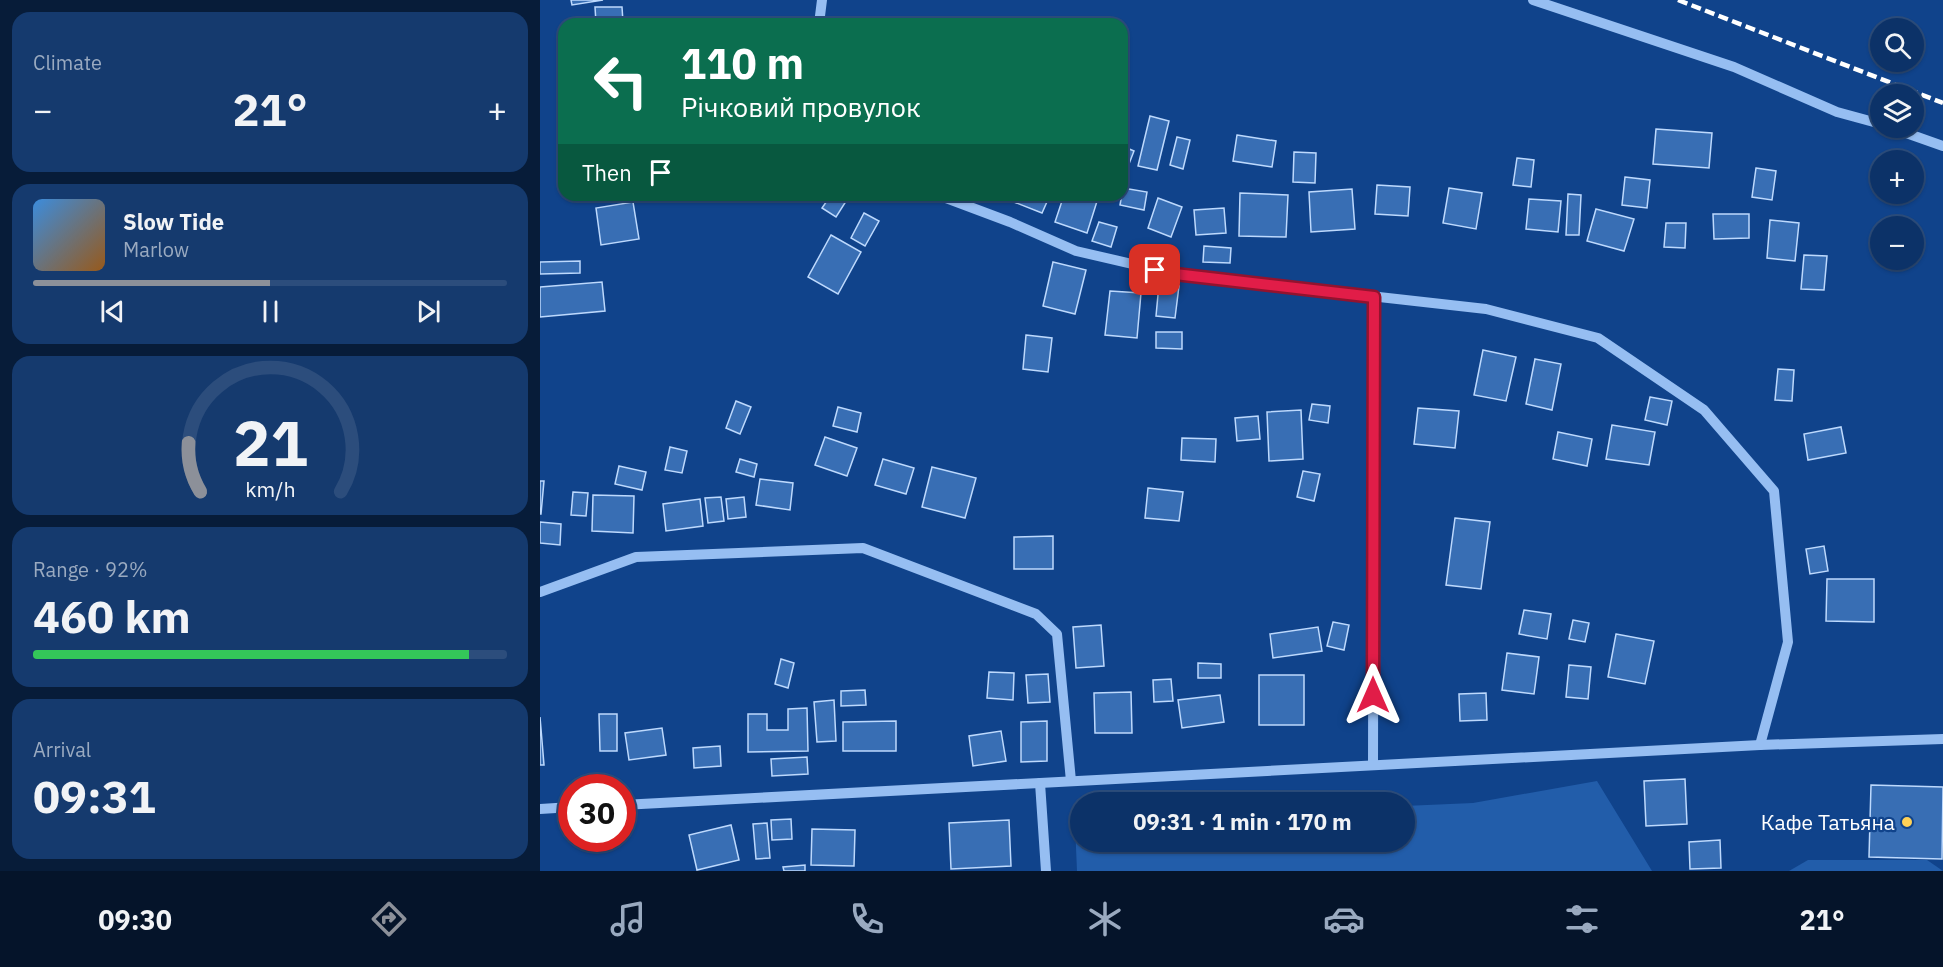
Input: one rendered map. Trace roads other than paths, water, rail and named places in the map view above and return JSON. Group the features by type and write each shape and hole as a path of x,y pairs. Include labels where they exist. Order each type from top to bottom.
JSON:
{"street":[{"path":"820,18 822,0"},
{"path":"1533,0 1734,67 1838,112 1870,121"},
{"path":"1920,138 1943,146"},
{"path":"954,201 1010,222 1076,251 1164,272 1486,309 1598,338 1704,410 1774,491 1788,642 1760,745"},
{"path":"1373,765 1374,297"},
{"path":"540,592 636,557 863,548 1036,614 1057,634 1071,782"},
{"path":"636,804 1760,745 1943,739"},
{"path":"1040,783 1046,871"},
{"path":"540,809 558,808"}],"railway":[{"path":"1678,0 1943,103"}],"place":[{"name":"Кафе Татьяна","path":"1907,822"}]}
